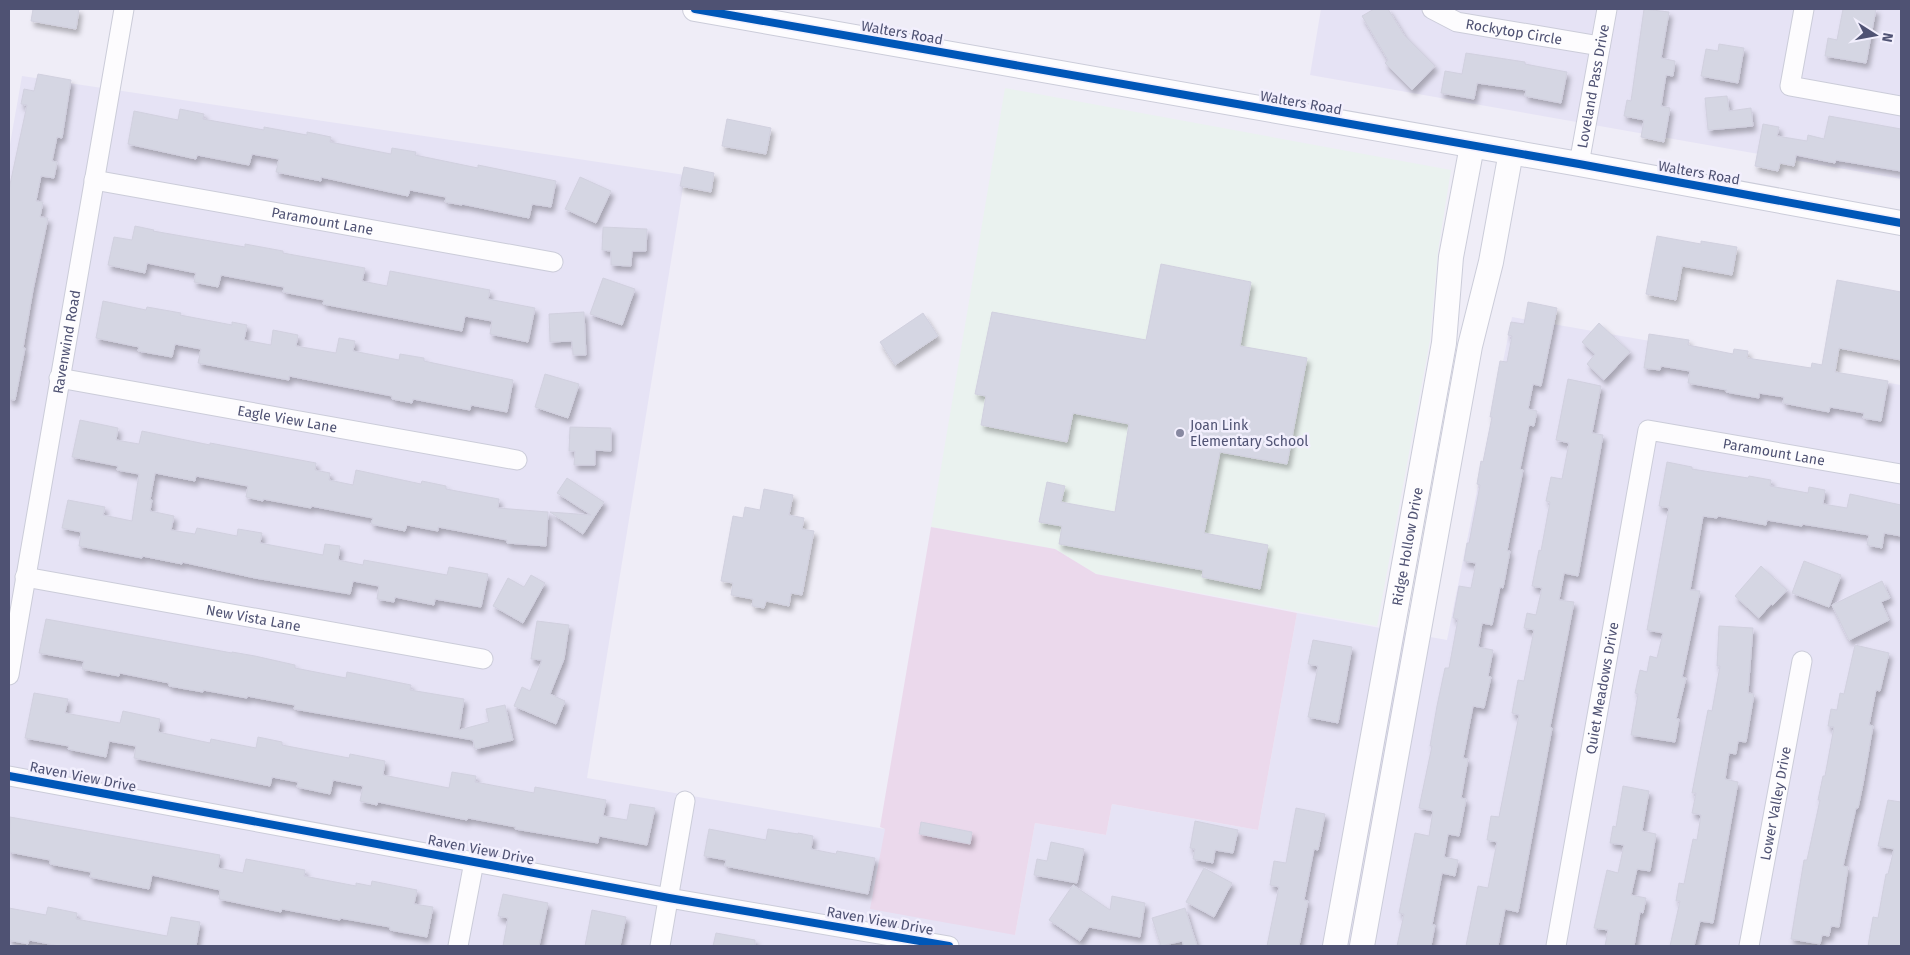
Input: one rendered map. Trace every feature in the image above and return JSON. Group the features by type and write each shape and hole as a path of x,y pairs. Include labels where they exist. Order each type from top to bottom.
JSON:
{"street":[{"name":"Ravenwind Road","path":"9,675 124,9"},
{"name":"Walters Road","path":"695,9 1579,164 1901,223"},
{"name":"Rockytop Circle","path":"1432,9 1457,22 1600,46"},
{"name":"Loveland Pass Drive","path":"1579,164 1606,9"},
{"path":"1804,9 1790,86 1901,106"},
{"name":"Ridge Hollow Drive","path":"1335,946 1444,344 1452,258 1472,146"},
{"name":"Ridge Hollow Drive","path":"1362,946 1470,346 1491,262 1511,152"},
{"name":"Paramount Lane","path":"94,180 553,262"},
{"name":"Eagle View Lane","path":"59,378 517,460"},
{"name":"Paramount Lane","path":"1648,430 1901,474"},
{"name":"Quiet Meadows Drive","path":"1556,946 1648,430"},
{"name":"New Vista Lane","path":"25,577 483,659"},
{"name":"Lower Valley Drive","path":"1749,946 1802,661"},
{"name":"Raven View Drive","path":"9,776 669,898 866,939 949,946"},
{"path":"660,946 685,801"},
{"path":"458,946 474,862"}],"shaded area":[{"path":"1321,9 1901,9 1901,179 1310,75"},
{"path":"22,76 685,175 587,778 885,829 1015,935 1035,823 1106,835 1112,804 1258,830 1297,613 1447,640 1512,317 1901,385 1901,946 9,946 9,150"},
{"name":"Joan Link Elementary School","path":"1005,88 1451,170 1438,251 1430,340 1377,626 1096,574 1055,549 931,527"},
{"path":"931,527 1055,549 1096,574 1297,613 1258,830 1112,804 1106,835 1035,823 1015,935 870,909 885,829 880,827"}],"building":[{"path":"33,9 79,9 76,29 31,21"},
{"path":"1374,9 1388,9 1404,35 1435,66 1412,90 1385,63 1388,60 1362,16"},
{"path":"1644,9 1669,12 1661,58 1675,61 1673,76 1666,75 1661,106 1670,108 1664,142 1641,137 1644,120 1624,116 1627,100 1631,101"},
{"path":"1843,9 1876,9 1866,63 1825,56 1828,38 1837,40"},
{"path":"1719,44 1744,48 1738,83 1701,76 1706,49 1718,51"},
{"path":"1466,53 1525,62 1525,64 1567,72 1561,103 1525,96 1526,90 1477,83 1474,99 1441,93 1445,71 1462,74"},
{"path":"38,74 71,80 62,138 57,137 52,161 57,162 54,178 41,176 36,201 43,202 40,217 48,218 33,290 15,400 9,399 9,189 27,105 21,104 24,89 34,91"},
{"path":"1727,96 1729,111 1751,108 1753,126 1708,130 1705,98"},
{"path":"180,109 204,114 203,119 264,130 264,127 307,135 307,132 331,137 330,142 391,154 392,148 416,152 415,155 478,168 478,165 556,181 551,207 532,204 529,218 445,202 446,197 410,190 408,196 321,177 321,181 276,172 279,159 252,154 249,165 197,155 196,159 128,144 134,111 178,120"},
{"path":"1829,116 1901,129 1901,171 1836,160 1835,163 1796,155 1794,166 1780,163 1778,171 1755,166 1763,124 1779,127 1777,136 1807,141 1808,135 1824,139"},
{"path":"727,119 771,128 766,154 722,146"},
{"path":"684,167 714,173 711,192 680,186"},
{"path":"580,177 611,191 596,223 565,209"},
{"path":"135,226 153,231 245,247 245,244 365,268 362,281 387,286 390,271 490,290 488,299 535,308 528,342 490,334 492,321 465,316 462,331 323,304 324,300 283,292 284,287 221,275 218,287 194,282 196,273 147,263 145,273 108,265 114,237 132,240"},
{"path":"603,227 647,229 646,251 632,251 631,266 611,265 611,251 602,250"},
{"path":"1657,236 1701,244 1701,241 1737,247 1732,275 1682,266 1676,300 1646,294"},
{"path":"1161,264 1251,282 1240,346 1307,358 1287,464 1220,452 1204,533 1268,545 1260,589 1202,577 1203,570 1059,544 1062,526 1039,522 1047,482 1065,486 1061,502 1115,512 1129,424 1073,413 1067,442 981,425 986,396 975,394 992,312 1146,340"},
{"path":"603,278 635,289 622,325 590,314"},
{"path":"1837,280 1901,292 1901,360 1839,348 1835,372 1888,381 1881,421 1863,418 1864,413 1830,407 1829,412 1783,403 1784,397 1759,393 1759,398 1688,383 1690,371 1661,366 1660,370 1644,368 1649,334 1689,340 1688,345 1733,354 1734,349 1748,351 1747,358 1811,368 1812,363 1822,365"},
{"path":"103,301 146,310 147,307 181,313 180,315 232,325 232,322 247,325 244,340 271,345 273,330 298,335 296,346 336,353 339,338 355,341 353,351 399,360 400,354 424,358 424,361 513,380 507,412 471,405 470,410 413,399 412,403 392,399 392,396 289,376 289,380 198,363 201,349 175,344 172,357 138,351 139,347 96,338"},
{"path":"1528,302 1557,308 1541,386 1533,384 1528,409 1537,411 1534,426 1529,425 1520,469 1523,470 1507,551 1510,551 1503,588 1500,587 1492,625 1482,623 1478,647 1493,650 1488,676 1491,677 1484,708 1473,706 1463,758 1468,759 1461,798 1466,799 1459,836 1448,834 1444,857 1458,860 1455,876 1442,873 1432,925 1435,925 1431,946 1397,946 1404,914 1399,913 1415,833 1429,836 1433,811 1419,808 1432,746 1430,746 1437,706 1445,668 1449,668 1458,619 1453,618 1459,586 1471,588 1476,563 1464,561 1480,485 1477,484 1492,417 1490,417 1500,361 1507,362 1512,336 1508,335 1511,322 1524,324"},
{"path":"584,312 586,355 573,355 572,341 550,342 549,314"},
{"path":"923,313 938,336 895,365 880,342"},
{"path":"1599,323 1630,352 1604,380 1587,364 1595,354 1582,342"},
{"path":"545,374 579,384 568,418 535,407"},
{"path":"1568,379 1601,386 1592,433 1603,435 1578,576 1564,573 1559,600 1574,602 1550,727 1552,728 1518,912 1505,909 1498,946 1466,946 1478,886 1488,888 1497,842 1487,840 1491,816 1499,817 1519,715 1512,713 1518,680 1524,681 1534,630 1524,628 1527,613 1536,615 1542,588 1532,586 1550,502 1546,501 1551,477 1562,479 1569,443 1556,440"},
{"path":"80,420 118,428 116,440 139,444 142,431 316,463 315,470 330,473 329,480 353,485 356,470 421,484 422,481 446,486 446,489 499,499 498,508 548,512 546,546 507,543 507,540 438,527 438,531 407,525 405,531 371,524 373,518 311,506 311,508 246,497 248,486 196,476 195,481 155,473 150,511 174,516 171,530 195,534 197,528 237,536 238,529 262,533 260,543 323,555 325,544 340,546 338,560 363,565 364,560 447,575 449,567 488,574 481,607 435,599 434,605 395,597 394,602 377,599 379,586 353,581 350,594 255,578 182,562 182,564 142,556 142,558 79,546 81,532 62,528 68,500 105,507 103,515 132,521 139,474 117,470 118,466 72,457"},
{"path":"570,427 611,428 611,451 595,450 595,465 574,465 575,451 569,451"},
{"path":"1667,462 1692,467 1692,469 1771,480 1770,486 1808,493 1809,487 1825,490 1823,504 1847,508 1850,494 1901,505 1901,536 1884,533 1882,548 1867,545 1869,535 1802,524 1802,526 1767,520 1766,525 1718,516 1717,518 1703,516 1690,590 1700,591 1682,677 1686,678 1676,719 1679,719 1675,742 1631,735 1638,694 1635,693 1640,670 1647,672 1650,656 1657,658 1663,633 1647,630 1669,508 1659,506"},
{"path":"567,478 604,502 583,534 550,512 591,515 557,493"},
{"path":"764,489 793,495 789,515 804,518 802,529 814,531 802,595 791,593 789,606 766,601 764,608 752,606 753,599 731,595 733,583 721,581 733,516 743,518 745,507 760,510"},
{"path":"1804,561 1841,575 1829,607 1792,593"},
{"path":"1761,566 1787,590 1759,618 1735,596"},
{"path":"531,575 545,583 523,623 493,606 508,578 524,587"},
{"path":"1882,581 1890,598 1881,602 1889,620 1849,640 1832,605"},
{"path":"46,619 255,656 295,665 295,668 346,678 347,672 411,685 410,690 464,699 459,730 489,722 486,709 505,705 513,740 475,749 473,740 294,709 295,705 247,696 247,698 203,690 203,692 169,686 169,683 120,673 119,676 82,669 84,661 39,653"},
{"path":"537,621 569,625 564,659 550,694 565,701 556,724 514,706 522,687 530,691 542,660 531,659"},
{"path":"1719,626 1753,628 1748,693 1754,694 1746,742 1738,741 1736,754 1729,753 1725,779 1738,782 1713,923 1700,921 1694,946 1670,946 1680,901 1676,901 1679,883 1684,884 1693,839 1697,840 1701,815 1692,813 1696,793 1692,793 1708,710 1712,711 1720,666 1717,666"},
{"path":"1313,640 1352,647 1338,723 1308,717 1318,666 1308,664"},
{"path":"1855,645 1889,653 1880,691 1876,690 1869,725 1873,726 1863,784 1843,866 1848,867 1839,927 1831,926 1829,936 1822,935 1820,944 1791,939 1804,860 1807,860 1834,727 1828,726 1831,709 1837,710 1840,693 1844,694"},
{"path":"34,693 68,699 65,713 120,723 123,711 160,719 158,732 210,743 211,739 256,748 258,737 282,742 282,745 349,758 350,754 385,761 383,775 449,788 452,772 476,776 475,782 534,793 535,787 606,800 603,816 627,820 630,804 655,808 647,845 599,836 598,843 378,802 377,805 360,801 363,786 333,780 330,794 297,787 298,782 272,777 270,786 134,758 136,746 109,741 106,757 68,749 69,746 25,738"},
{"path":"1623,786 1649,791 1642,831 1656,834 1650,871 1637,869 1631,895 1646,898 1643,913 1640,912 1634,946 1605,946 1608,930 1594,928 1607,870 1618,873 1624,845 1610,843 1613,826 1616,827"},
{"path":"1888,800 1901,802 1901,946 1868,946 1873,917 1878,918 1886,874 1888,874 1894,849 1878,846"},
{"path":"1296,808 1325,814 1318,850 1314,849 1304,900 1308,901 1299,946 1267,946 1279,887 1270,885 1274,861 1286,863"},
{"path":"10,817 220,855 218,868 243,873 246,859 305,870 304,876 356,886 356,883 371,886 372,881 417,890 414,904 433,907 427,937 390,930 390,927 282,909 281,912 219,899 220,890 152,875 149,889 90,877 91,872 50,864 50,860 9,852"},
{"path":"1195,821 1238,830 1233,853 1215,850 1213,863 1193,859 1195,849 1190,848"},
{"path":"921,822 972,832 970,844 919,834"},
{"path":"709,829 766,840 768,829 798,833 813,836 811,849 836,854 837,851 875,858 868,894 725,866 726,860 704,856"},
{"path":"1051,842 1084,849 1077,883 1034,875 1037,859 1047,861"},
{"path":"1204,868 1232,883 1214,917 1186,902"},
{"path":"1073,885 1110,910 1112,896 1145,903 1140,937 1089,927 1080,941 1049,920"},
{"path":"503,894 548,903 539,946 503,946 508,918 498,916"},
{"path":"48,907 77,913 76,919 167,936 171,917 200,922 196,946 59,946 29,940 28,944 9,940 9,908 46,915"},
{"path":"1185,908 1197,946 1184,946 1182,941 1161,946 1152,918"},
{"path":"592,910 626,917 620,946 585,946"},
{"path":"716,933 755,940 755,946 713,946"}],"cycle path":[{"path":"695,9 1579,164 1901,223"},
{"path":"9,776 669,898 949,946"}],"place":[{"name":"Joan Link Elementary School","path":"1180,433"}]}
